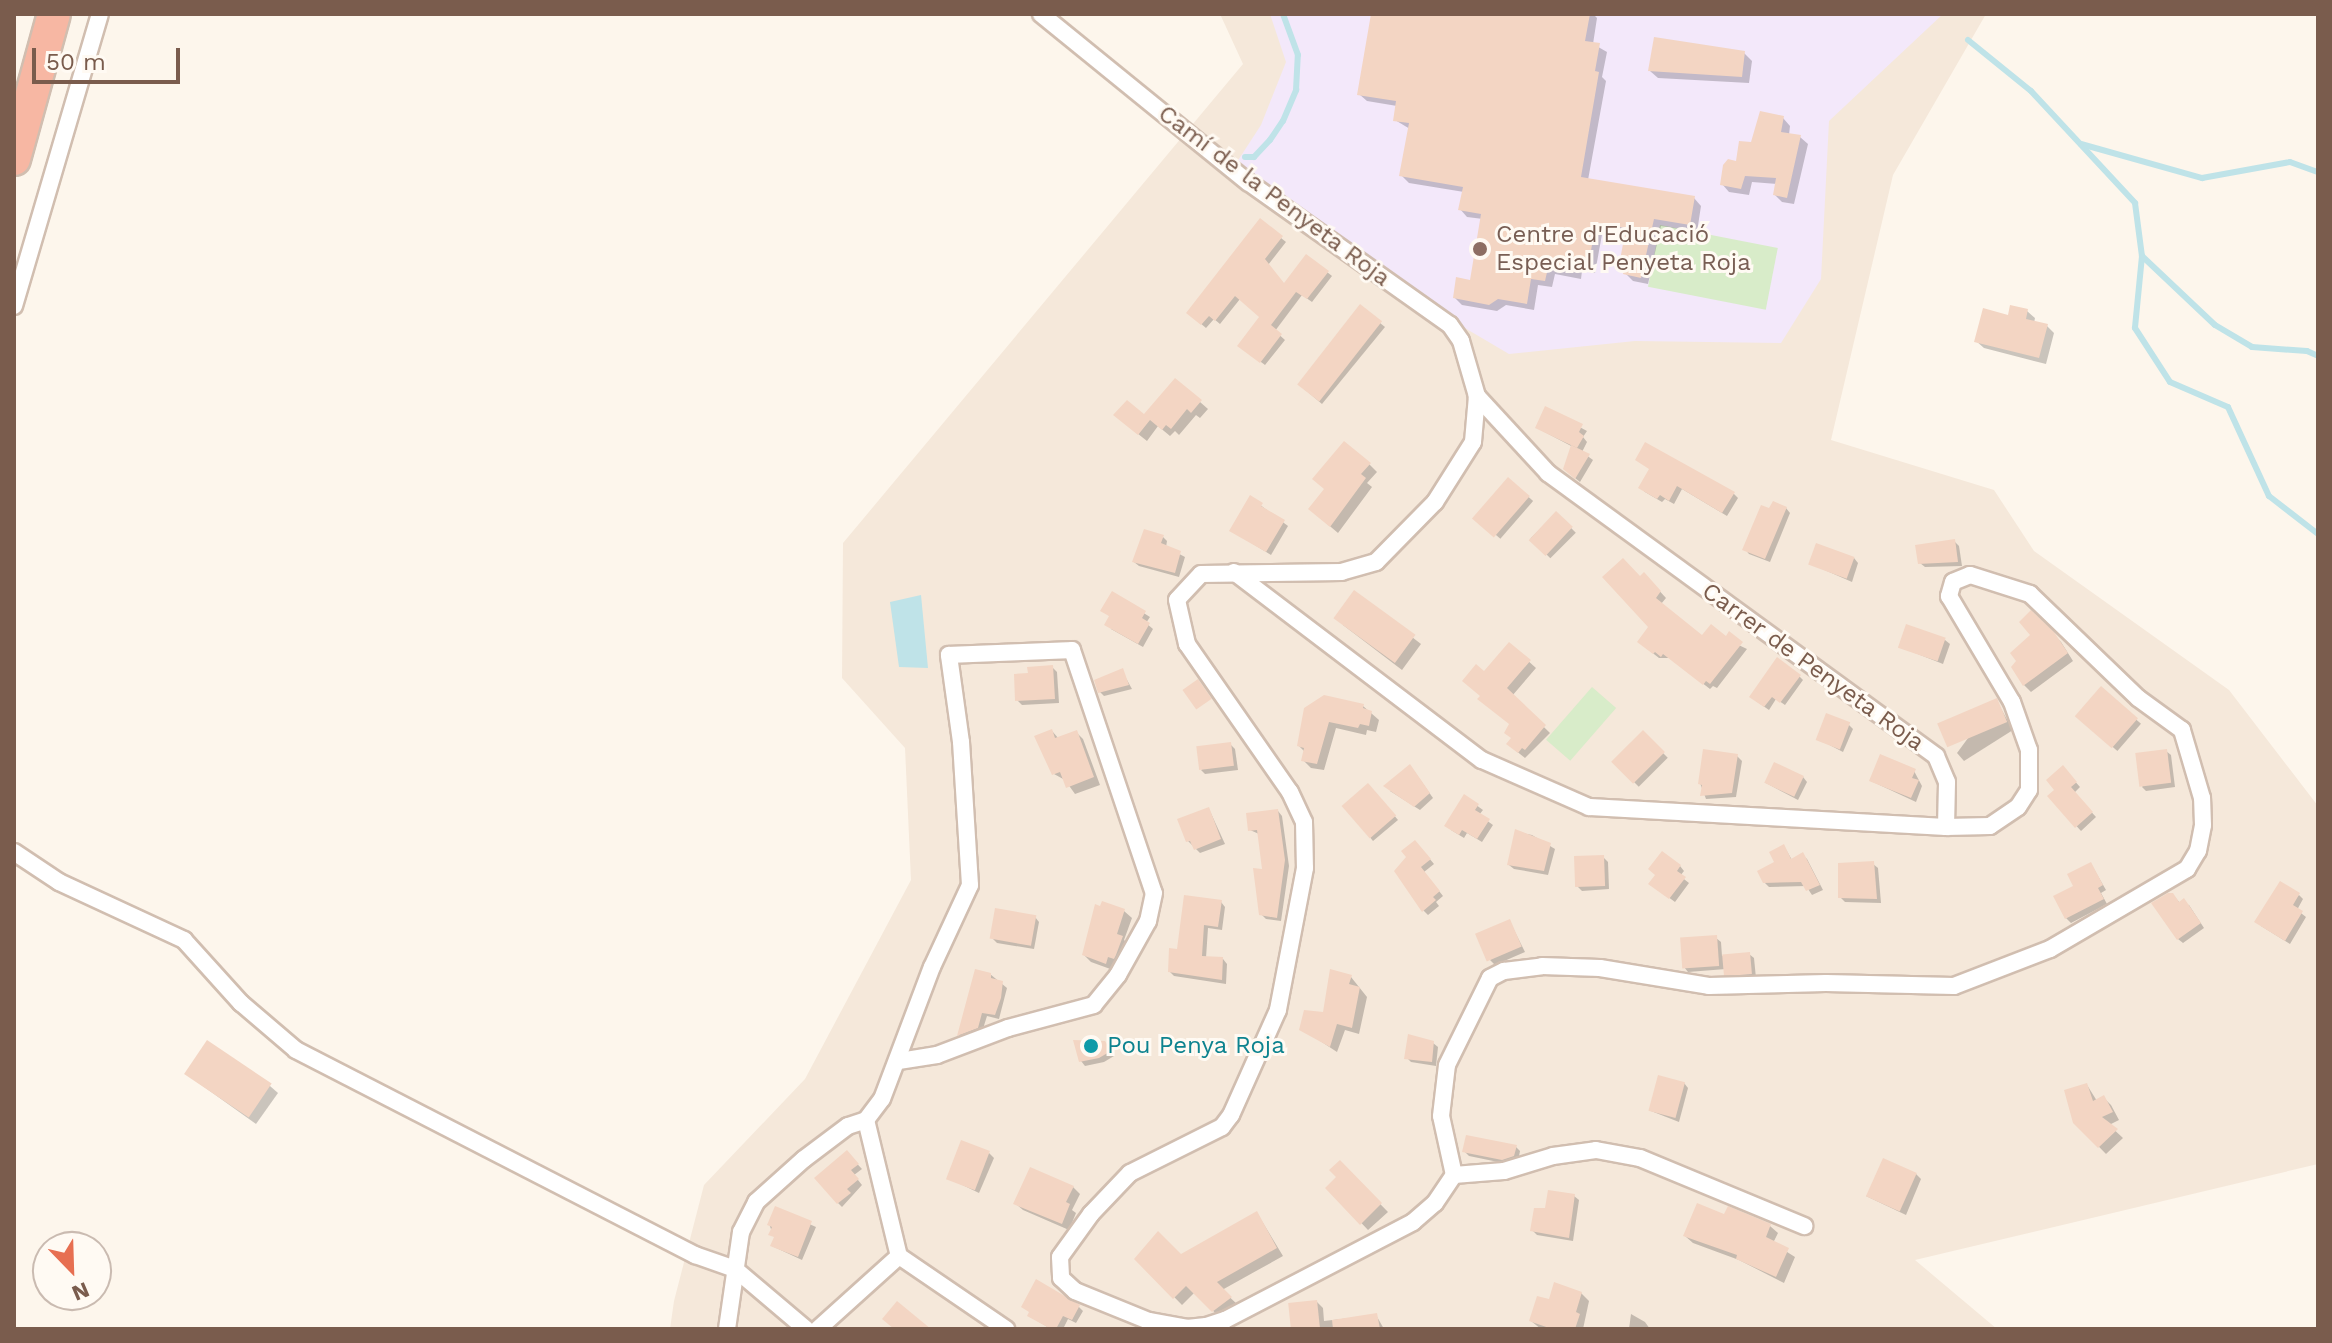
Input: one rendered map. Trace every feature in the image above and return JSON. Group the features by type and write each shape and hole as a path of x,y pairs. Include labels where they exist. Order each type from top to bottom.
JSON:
{"highway":[{"path":"14,159 54,14"}],"street":[{"path":"14,306 100,14"},
{"name":"Camí de la Penyeta Roja","path":"1041,14 1248,182 1450,325 1461,341 1477,396"},
{"path":"1234,572 1482,760 1589,807 1946,827 1990,826 2018,807 2029,790 2029,750 2012,702 1949,596 1953,582 1970,575 2030,594 2138,698 2182,730 2202,798 2203,825 2198,851 2187,869 2128,907 2050,949 1954,986 1826,983 1709,986 1600,968 1542,966 1504,971 1490,978 1447,1065 1441,1116 1454,1175 1435,1203 1413,1222 1225,1320 1187,1328 1149,1325 1075,1291 1061,1278 1060,1257 1091,1214 1130,1173 1222,1127 1231,1115 1278,1010 1305,868 1304,822 1290,792 1187,644 1177,600 1201,574 1234,572 1342,572 1376,562 1435,502 1473,442 1477,396"},
{"name":"Carrer de Penyeta Roja","path":"1477,396 1548,473 1936,756 1947,782 1946,827"},
{"path":"727,1329 741,1232 756,1202 804,1159 848,1126 866,1120 882,1099 932,967 970,885 961,742 949,655 1072,650 1154,893 1148,921 1118,975 1094,1005 1008,1028 937,1055 898,1061"},
{"path":"14,852 59,882 184,940 241,1003 296,1050 695,1255 735,1269 806,1329"},
{"path":"866,1120 899,1256 1006,1329"},
{"path":"1454,1175 1504,1171 1553,1156 1596,1150 1640,1158 1804,1226"},
{"path":"818,1329 899,1256"}],"shaded area":[{"path":"1220,14 1986,14 1893,175 1831,440 1994,490 2034,551 2229,690 2318,806 2318,1164 1915,1260 1997,1329 670,1329 674,1301 704,1185 805,1079 911,880 905,748 842,678 843,543 1243,64"},
{"path":"1270,14 1943,14 1829,121 1821,279 1781,343 1635,341 1509,354 1436,311 1235,165 1261,125 1286,62"}],"green space":[{"path":"1660,225 1778,248 1766,310 1648,287"},
{"path":"1592,687 1616,708 1570,761 1546,740"}],"water":[{"path":"921,595 928,668 899,667 890,602"}],"building":[{"name":"Centre d'Educació Especial Penyeta Roja","path":"1371,14 1590,14 1585,41 1600,43 1595,71 1599,72 1581,177 1695,196 1690,225 1654,219 1641,278 1623,274 1625,261 1620,260 1626,228 1596,223 1588,267 1575,265 1574,272 1548,268 1545,281 1531,279 1527,304 1498,299 1489,305 1453,298 1456,277 1470,280 1481,214 1458,210 1463,187 1399,176 1409,123 1393,121 1396,101 1357,95"},
{"path":"1654,37 1745,51 1742,77 1648,71"},
{"path":"1760,111 1784,116 1781,132 1801,135 1787,198 1773,195 1776,178 1745,176 1741,189 1720,185 1723,165 1728,159 1736,161 1739,141 1751,142"},
{"path":"1260,218 1283,236 1265,259 1284,283 1306,254 1329,271 1307,299 1296,292 1271,325 1282,334 1260,363 1237,346 1259,317 1235,296 1215,321 1209,316 1201,325 1186,313"},
{"path":"1360,304 1382,321 1319,402 1297,384"},
{"path":"2010,305 2028,309 2026,319 2048,324 2039,358 1974,342 1983,308 2008,315"},
{"path":"1175,378 1202,400 1191,413 1187,409 1171,429 1166,425 1162,430 1150,420 1138,435 1113,415 1127,400 1144,414"},
{"path":"1545,406 1583,424 1579,432 1584,436 1577,448 1535,428"},
{"path":"1344,441 1371,463 1361,474 1366,478 1330,527 1308,509 1324,489 1312,479"},
{"path":"1645,442 1735,492 1722,513 1677,486 1669,501 1660,495 1657,499 1638,488 1649,469 1635,460"},
{"path":"1571,445 1590,454 1575,479 1563,469"},
{"path":"1508,477 1530,496 1494,538 1472,519"},
{"path":"1250,495 1263,503 1261,506 1285,520 1266,552 1229,531"},
{"path":"1773,501 1787,507 1765,559 1742,550 1761,505 1769,508"},
{"path":"1556,511 1573,527 1546,556 1529,540"},
{"path":"1144,529 1164,535 1161,543 1181,551 1175,573 1132,562"},
{"path":"1955,539 1958,562 1918,564 1915,545"},
{"path":"1816,543 1855,557 1847,579 1808,565"},
{"path":"1623,558 1640,576 1644,572 1661,591 1656,598 1702,635 1711,624 1726,636 1729,631 1743,642 1710,684 1706,681 1703,685 1663,654 1661,657 1655,652 1653,654 1637,642 1648,627 1602,577"},
{"path":"1354,590 1415,635 1395,663 1333,618"},
{"path":"1112,591 1146,611 1142,618 1150,623 1138,644 1104,625 1109,616 1100,611"},
{"path":"2031,610 2054,632 2068,653 2023,686 2011,667 2016,661 2010,653 2030,635 2019,622"},
{"path":"1906,624 1946,638 1938,661 1898,648"},
{"path":"1509,642 1531,660 1507,688 1546,725 1525,750 1522,748 1518,753 1506,744 1511,738 1504,733 1509,724 1477,699 1480,696 1462,681 1476,664 1484,671"},
{"path":"1777,657 1801,675 1780,703 1772,697 1764,707 1749,697"},
{"path":"1053,665 1055,699 1015,701 1014,674 1028,673 1027,667"},
{"path":"1123,668 1129,685 1098,693 1094,680"},
{"path":"1198,679 1212,699 1196,710 1182,690"},
{"path":"2101,686 2138,718 2112,748 2075,716"},
{"path":"1324,695 1364,704 1363,708 1372,711 1369,726 1360,724 1358,728 1329,722 1317,764 1301,761 1304,748 1297,746 1304,708"},
{"path":"1997,698 2007,722 1947,747 1937,723"},
{"path":"1826,713 1850,722 1840,749 1816,740"},
{"path":"1052,729 1055,738 1077,730 1094,777 1066,788 1060,772 1052,775 1034,736"},
{"path":"1643,730 1665,752 1633,784 1611,762"},
{"path":"1231,742 1234,766 1199,770 1196,746"},
{"path":"1703,749 1738,754 1732,793 1700,796 1702,785 1698,784"},
{"path":"2167,749 2171,783 2139,787 2135,753"},
{"path":"1880,754 1916,769 1912,778 1919,780 1911,798 1869,781"},
{"path":"1774,762 1804,776 1794,797 1764,783"},
{"path":"1410,764 1430,793 1414,807 1383,786"},
{"path":"2063,765 2077,782 2071,787 2093,812 2075,828 2047,796 2054,790 2046,780"},
{"path":"1368,783 1396,815 1370,838 1342,806"},
{"path":"1464,794 1479,804 1475,810 1490,819 1477,839 1462,830 1459,835 1444,826"},
{"path":"1209,807 1221,839 1194,850 1190,841 1186,842 1177,819"},
{"path":"1278,809 1285,860 1277,918 1259,915 1253,868 1262,869 1257,830 1248,831 1246,813"},
{"path":"1515,829 1551,843 1544,871 1507,865"},
{"path":"1415,840 1431,859 1421,867 1440,891 1433,897 1436,900 1422,912 1394,871 1406,857 1401,851"},
{"path":"1784,844 1791,859 1803,852 1820,885 1806,891 1801,882 1763,883 1757,871 1774,862 1769,852"},
{"path":"1662,851 1681,865 1677,871 1686,877 1669,899 1648,884 1655,875 1648,869"},
{"path":"1604,855 1605,886 1575,887 1574,856"},
{"path":"1874,861 1877,899 1838,898 1838,863"},
{"path":"2091,862 2103,885 2098,888 2104,899 2065,919 2053,896 2073,886 2067,874"},
{"path":"2280,881 2300,893 2293,905 2303,911 2285,941 2254,922"},
{"path":"2173,893 2179,902 2184,898 2201,923 2177,940 2151,903"},
{"path":"1184,895 1222,900 1218,927 1204,925 1202,956 1223,957 1222,980 1168,972 1169,948 1177,949"},
{"path":"1102,901 1125,909 1117,934 1123,936 1114,959 1108,957 1106,964 1082,955 1095,904 1100,906"},
{"path":"995,908 1036,915 1031,946 990,939"},
{"path":"1510,919 1522,947 1487,961 1475,934"},
{"path":"1717,935 1719,966 1682,969 1680,938"},
{"path":"1750,952 1752,974 1724,976 1722,954"},
{"path":"975,969 991,973 991,978 1003,981 1001,998 995,1015 982,1013 978,1028 957,1036"},
{"path":"1330,969 1352,975 1349,984 1360,987 1352,1028 1337,1024 1330,1047 1299,1030 1304,1010 1323,1012"},
{"path":"1408,1034 1434,1041 1432,1062 1404,1059"},
{"path":"207,1040 272,1084 249,1118 184,1074"},
{"name":"Pou Penya Roja","path":"1073,1040 1105,1041 1111,1051 1099,1058 1079,1062"},
{"path":"1658,1075 1685,1082 1675,1118 1648,1111"},
{"path":"2087,1083 2093,1101 2104,1095 2113,1112 2102,1117 2118,1129 2098,1148 2073,1123 2064,1090"},
{"path":"1466,1135 1517,1145 1514,1156 1502,1160 1462,1152"},
{"path":"961,1140 990,1151 975,1190 946,1179"},
{"path":"847,1150 859,1164 851,1170 859,1179 847,1189 851,1193 837,1204 814,1178"},
{"path":"1883,1158 1917,1173 1900,1211 1866,1196"},
{"path":"1340,1160 1382,1203 1360,1225 1325,1188 1336,1177 1329,1170"},
{"path":"1030,1167 1074,1186 1066,1202 1070,1204 1062,1224 1013,1204"},
{"path":"1548,1190 1575,1194 1569,1238 1530,1231 1534,1208 1545,1208"},
{"path":"1697,1203 1724,1214 1728,1206 1771,1224 1766,1237 1789,1248 1776,1277 1736,1259 1737,1255 1683,1236"},
{"path":"775,1206 812,1221 798,1257 770,1246 774,1237 768,1235 772,1227 767,1225"},
{"path":"1257,1211 1277,1248 1217,1282 1232,1297 1212,1312 1186,1286 1173,1299 1134,1259 1158,1231 1181,1254"},
{"path":"1036,1279 1080,1305 1072,1320 1063,1316 1056,1329 1051,1329 1027,1316 1029,1312 1021,1307"},
{"path":"1554,1282 1582,1292 1575,1329 1552,1329 1529,1321 1537,1296 1549,1299"},
{"path":"1317,1300 1320,1329 1291,1329 1288,1303"},
{"path":"897,1301 931,1329 894,1329 882,1319"},
{"path":"1377,1313 1380,1329 1333,1329 1332,1320"}],"waterway":[{"path":"1245,157 1254,157 1270,140 1283,121 1296,90 1298,55 1283,14"},
{"path":"1968,40 2031,91 2135,203 2142,256 2135,328 2170,382 2228,407 2269,496 2318,534"},
{"path":"2081,144 2202,178 2290,162 2318,172"},
{"path":"2142,256 2215,325 2252,347 2307,351 2318,356"}],"place":[{"name":"Centre d'Educació Especial Penyeta Roja","path":"1480,249"},
{"name":"Pou Penya Roja","path":"1091,1046"}]}
